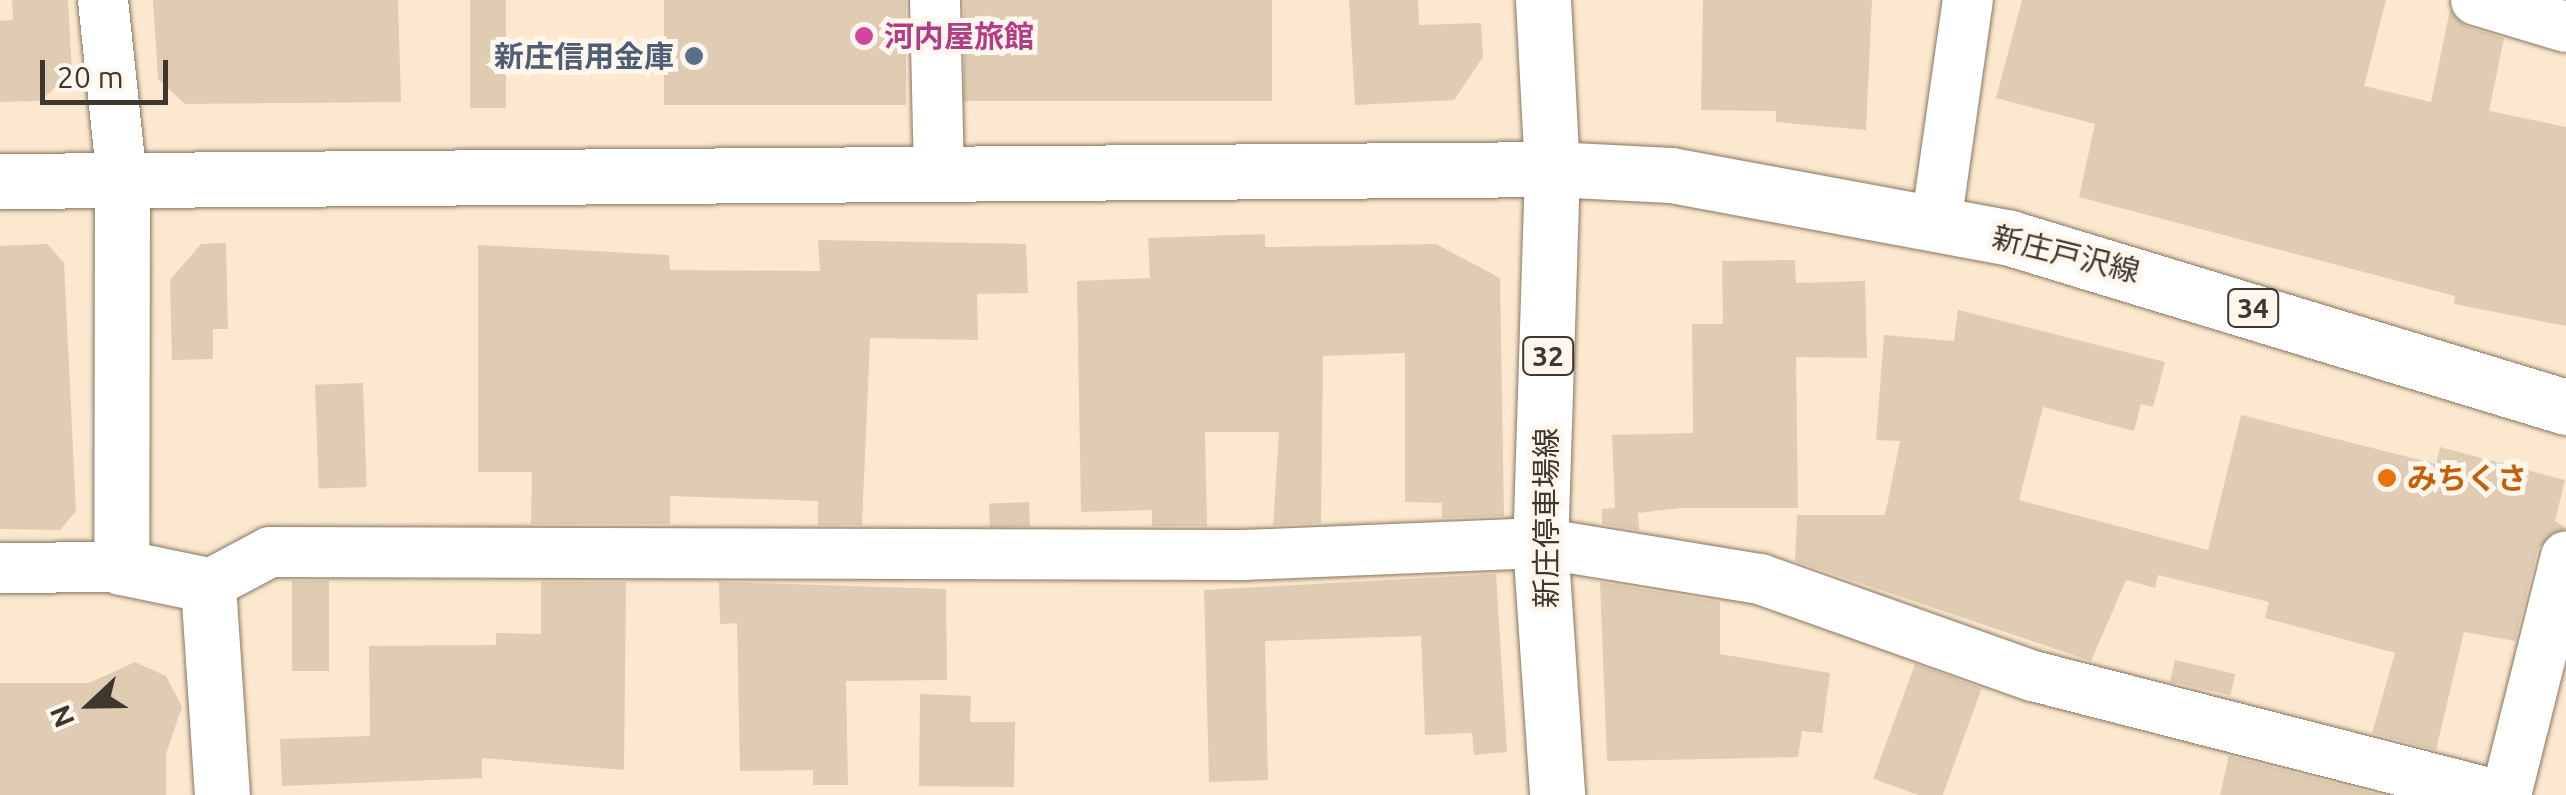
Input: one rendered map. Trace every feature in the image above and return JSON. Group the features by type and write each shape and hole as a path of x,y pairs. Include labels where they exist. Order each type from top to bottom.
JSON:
{"street":[{"path":"103,0 122,180 121,567"},
{"path":"935,0 939,177"},
{"name":"新庄停車場線","path":"1543,0 1552,169 1540,542 1557,795"},
{"path":"1936,224 1968,0"},
{"path":"2476,0 2566,27"},
{"name":"新庄戸沢線","path":"0,180 939,177 1552,169 1671,175 1936,224 2132,269 2566,407"},
{"path":"0,568 121,567 208,585 270,552 1243,556 1540,542 1760,579 2033,676 2497,795"},
{"path":"2506,795 2566,556"},
{"path":"208,585 222,795"}],"building":[{"path":"12,0 68,0 72,73 40,101 0,102 0,21 13,20"},
{"path":"153,0 398,0 401,102 185,104 158,79"},
{"path":"470,0 506,0 506,108 470,108"},
{"path":"664,0 906,0 906,105 664,105"},
{"path":"964,0 1272,0 1272,101 964,101"},
{"path":"1349,0 1418,0 1419,25 1481,23 1483,57 1454,100 1355,105"},
{"path":"1703,0 1872,0 1866,130 1776,122 1776,111 1701,110"},
{"path":"2022,0 2386,0 2364,86 2431,102 2450,10 2467,27 2504,38 2489,111 2566,127 2566,326 2454,304 2455,296 2079,197 2095,124 1996,98"},
{"path":"1265,234 1265,247 1436,244 1500,278 1504,516 1442,518 1442,503 1405,502 1405,353 1323,356 1321,523 1273,525 1279,432 1205,432 1207,526 1152,526 1152,510 1081,512 1077,281 1150,278 1148,238"},
{"path":"818,240 1026,244 1028,293 977,294 978,340 870,338 862,525 818,525 818,501 670,496 670,524 531,524 532,472 478,472 478,245 669,255 670,270 820,271"},
{"path":"226,243 228,329 213,329 213,359 172,360 170,280 201,244"},
{"path":"47,244 64,263 76,511 60,530 0,529 0,246"},
{"path":"1795,260 1796,283 1865,281 1867,358 1796,357 1798,508 1680,508 1638,513 1639,530 1602,524 1602,509 1615,508 1612,435 1693,433 1692,324 1723,324 1722,261"},
{"path":"1958,310 2165,362 2153,407 2141,404 2134,431 2043,407 2019,500 2208,550 2241,415 2436,464 2440,447 2565,480 2555,521 2566,528 2538,548 2515,641 2464,632 2436,750 2372,733 2395,653 2265,618 2269,602 2158,575 2155,588 2126,580 2091,661 1795,561 1797,515 1885,515 1900,441 1876,440 1884,335 1954,341"},
{"path":"363,383 367,487 319,489 315,385"},
{"path":"1029,502 1030,526 990,527 989,503"},
{"path":"1496,574 1507,752 1474,755 1472,733 1425,735 1421,636 1265,641 1268,780 1209,782 1204,590"},
{"path":"292,581 329,581 329,671 292,671"},
{"path":"541,582 626,582 624,770 482,758 482,778 282,786 280,739 370,736 369,646 496,645 496,633 541,634"},
{"path":"719,582 946,589 947,680 846,681 848,785 813,785 813,770 740,771 737,623 720,624"},
{"path":"1600,582 1720,602 1720,654 1830,673 1822,733 1802,731 1798,757 1607,761"},
{"path":"2175,660 2235,674 2230,695 2170,681"},
{"path":"135,662 166,676 182,707 166,754 166,795 0,795 0,683 89,683"},
{"path":"1915,664 1982,688 1943,795 1918,795 1873,779"},
{"path":"920,694 971,696 970,722 1015,722 1014,787 919,786"},
{"path":"2229,756 2381,795 2220,795"}],"place":[{"name":"河内屋旅館","path":"864,36"},
{"name":"新庄信用金庫","path":"694,56"},
{"name":"みちくさ","path":"2387,478"}]}
